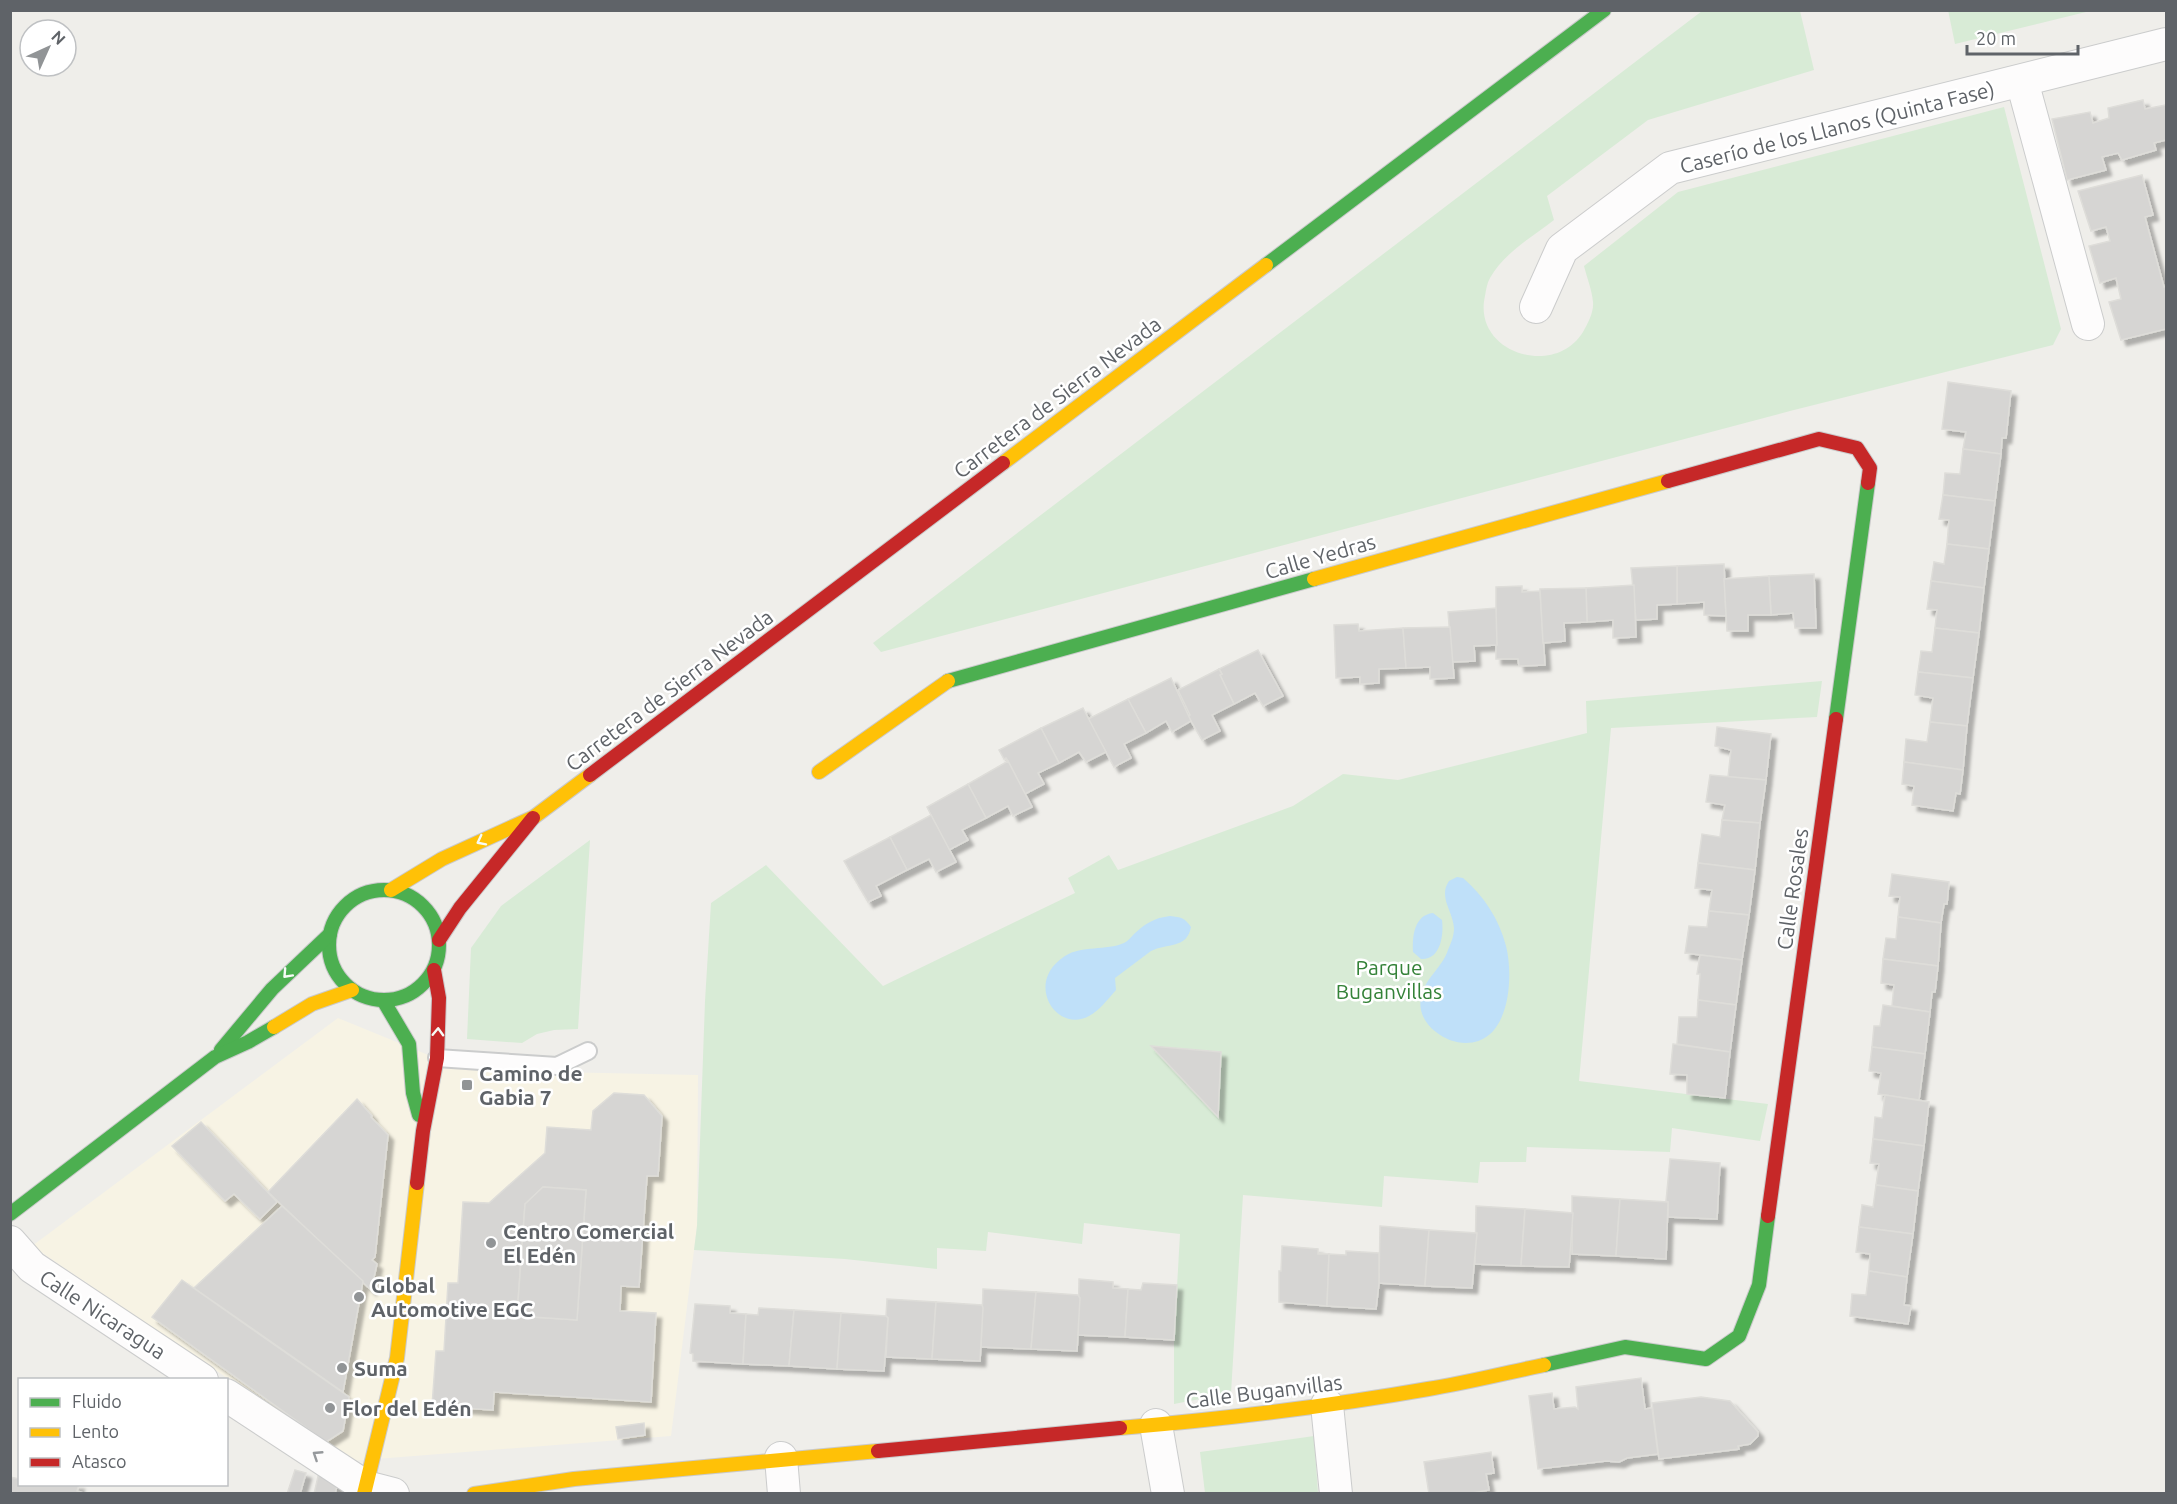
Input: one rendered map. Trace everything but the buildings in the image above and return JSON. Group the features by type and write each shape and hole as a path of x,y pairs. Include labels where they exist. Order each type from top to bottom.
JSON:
{"street":[{"name":"Carretera de Sierra Nevada","path":"391,890 406,879 534,817 1604,10"},
{"name":"Caserío de los Llanos (Quinta Fase)","path":"1536,307 1562,249 1670,168 2166,44"},
{"name":"Caserío de los Llanos (Quinta Fase)","path":"2022,81 2088,324"},
{"name":"Calle Yedras","path":"819,772 946,682 1819,439 1857,448"},
{"name":"Calle Rosales","path":"1739,1336 1759,1285 1869,480 1870,468 1857,448"},
{"name":"Carretera de Sierra Nevada","path":"439,940 452,917 534,817"},
{"path":"391,890 402,892 422,904 436,925 439,956 434,970 422,986 409,995 383,1000 369,998 352,990 338,976 329,945 333,924 351,900 370,891 391,890"},
{"path":"216,1057 240,1024 309,951 330,934"},
{"path":"228,1396 374,1492 397,1358 423,1131 437,1058 439,998 434,970"},
{"path":"10,1214 216,1057 252,1041 306,1006 333,994 352,990"},
{"path":"383,1000 409,1044 413,1093 423,1131"},
{"name":"Calle Nicaragua","path":"10,1242 32,1267 199,1378"},
{"name":"Calle Buganvillas","path":"474,1494 574,1479 1156,1425 1327,1406 1430,1389 1625,1347 1706,1359 1739,1336"},
{"path":"1327,1406 1336,1494"},
{"path":"1156,1425 1168,1494"},
{"path":"781,1458 784,1494"}],"lane":[{"path":"437,1058 557,1066 588,1051"}],"shaded area":[{"path":"338,1018 465,1070 698,1075 697,1226 671,1436 350,1461 32,1246"}],"green space":[{"path":"1948,10 2090,10 2090,11 1955,44"},
{"path":"1702,11 1800,11 1814,70 1648,120 1547,196 1554,220 1511,253 1496,269 1487,284 1484,316 1491,332 1503,344 1518,353 1536,356 1554,354 1570,346 1583,332 1593,310 1592,293 1584,266 1678,192 2004,107 2061,329 2053,345 1790,411 881,652 873,643"},
{"name":"Parque Buganvillas","path":"1822,681 1817,717 1611,728 1579,1081 1768,1104 1760,1141 1672,1128 1670,1152 1527,1147 1526,1162 1480,1162 1478,1183 1384,1176 1382,1207 1243,1195 1231,1393 1174,1404 1174,1340 1180,1234 1084,1223 1082,1244 988,1232 986,1251 937,1248 937,1269 845,1259 694,1250 697,1226 711,903 766,865 883,986 1075,893 1068,878 1109,855 1118,870 1293,806 1343,774 1398,780 1587,733 1586,701"},
{"path":"590,840 578,1029 554,1030 537,1034 522,1043 467,1039 471,948 501,906"},
{"path":"1314,1436 1318,1493 1205,1493 1200,1452"}],"water":[{"path":"1457,877 1463,878 1478,892 1495,917 1506,946 1509,974 1506,1006 1500,1020 1492,1032 1481,1040 1466,1043 1450,1040 1436,1032 1426,1021 1421,1007 1423,990 1442,962 1452,939 1453,922 1445,893 1449,881"},
{"path":"1433,913 1442,920 1441,940 1433,956 1421,959 1413,952 1414,934 1418,922"},
{"path":"1170,916 1182,918 1191,927 1185,939 1151,951 1115,978 1116,990 1093,1014 1077,1020 1066,1018 1056,1012 1049,1003 1046,992 1047,979 1053,967 1065,956 1079,950 1110,947 1124,943 1146,924"}],"traffic: fast":[{"path":"1266,265 1604,10"},
{"path":"1836,719 1868,483"},
{"path":"948,681 1314,579"},
{"path":"384,890 405,894 423,906 435,924 439,945 435,966 423,984 405,996 384,1000 363,996 345,984 333,966 329,945 333,924 345,906 363,894 384,890"},
{"path":"221,1050 272,989 330,934"},
{"path":"383,1000 409,1044 413,1093 419,1115"},
{"path":"10,1214 215,1057 274,1027"},
{"path":"1544,1365 1625,1347 1706,1359 1739,1336 1759,1285 1768,1216"}],"traffic: slow":[{"path":"1003,463 1266,265"},
{"path":"1314,579 1668,481"},
{"path":"819,772 948,681"},
{"path":"391,890 442,859 534,817 590,775"},
{"path":"274,1027 312,1004 352,990"},
{"path":"364,1494 397,1358 417,1183"},
{"path":"1120,1428 1351,1401 1442,1387 1544,1365"},
{"path":"474,1494 574,1479 878,1451"}],"traffic: jam":[{"path":"1668,481 1819,439 1857,448 1870,468 1868,483"},
{"path":"590,775 1003,463"},
{"path":"1768,1216 1836,719"},
{"path":"439,940 460,908 533,818"},
{"path":"417,1183 423,1131 437,1058 439,998 434,970"},
{"path":"878,1451 1120,1428"}],"place":[{"name":"Camino de Gabia 7","path":"467,1085"},
{"name":"Centro Comercial El Edén","path":"491,1243"},
{"name":"Global Automotive EGC","path":"359,1297"},
{"name":"Suma","path":"342,1368"},
{"name":"Flor del Edén","path":"330,1408"}]}
